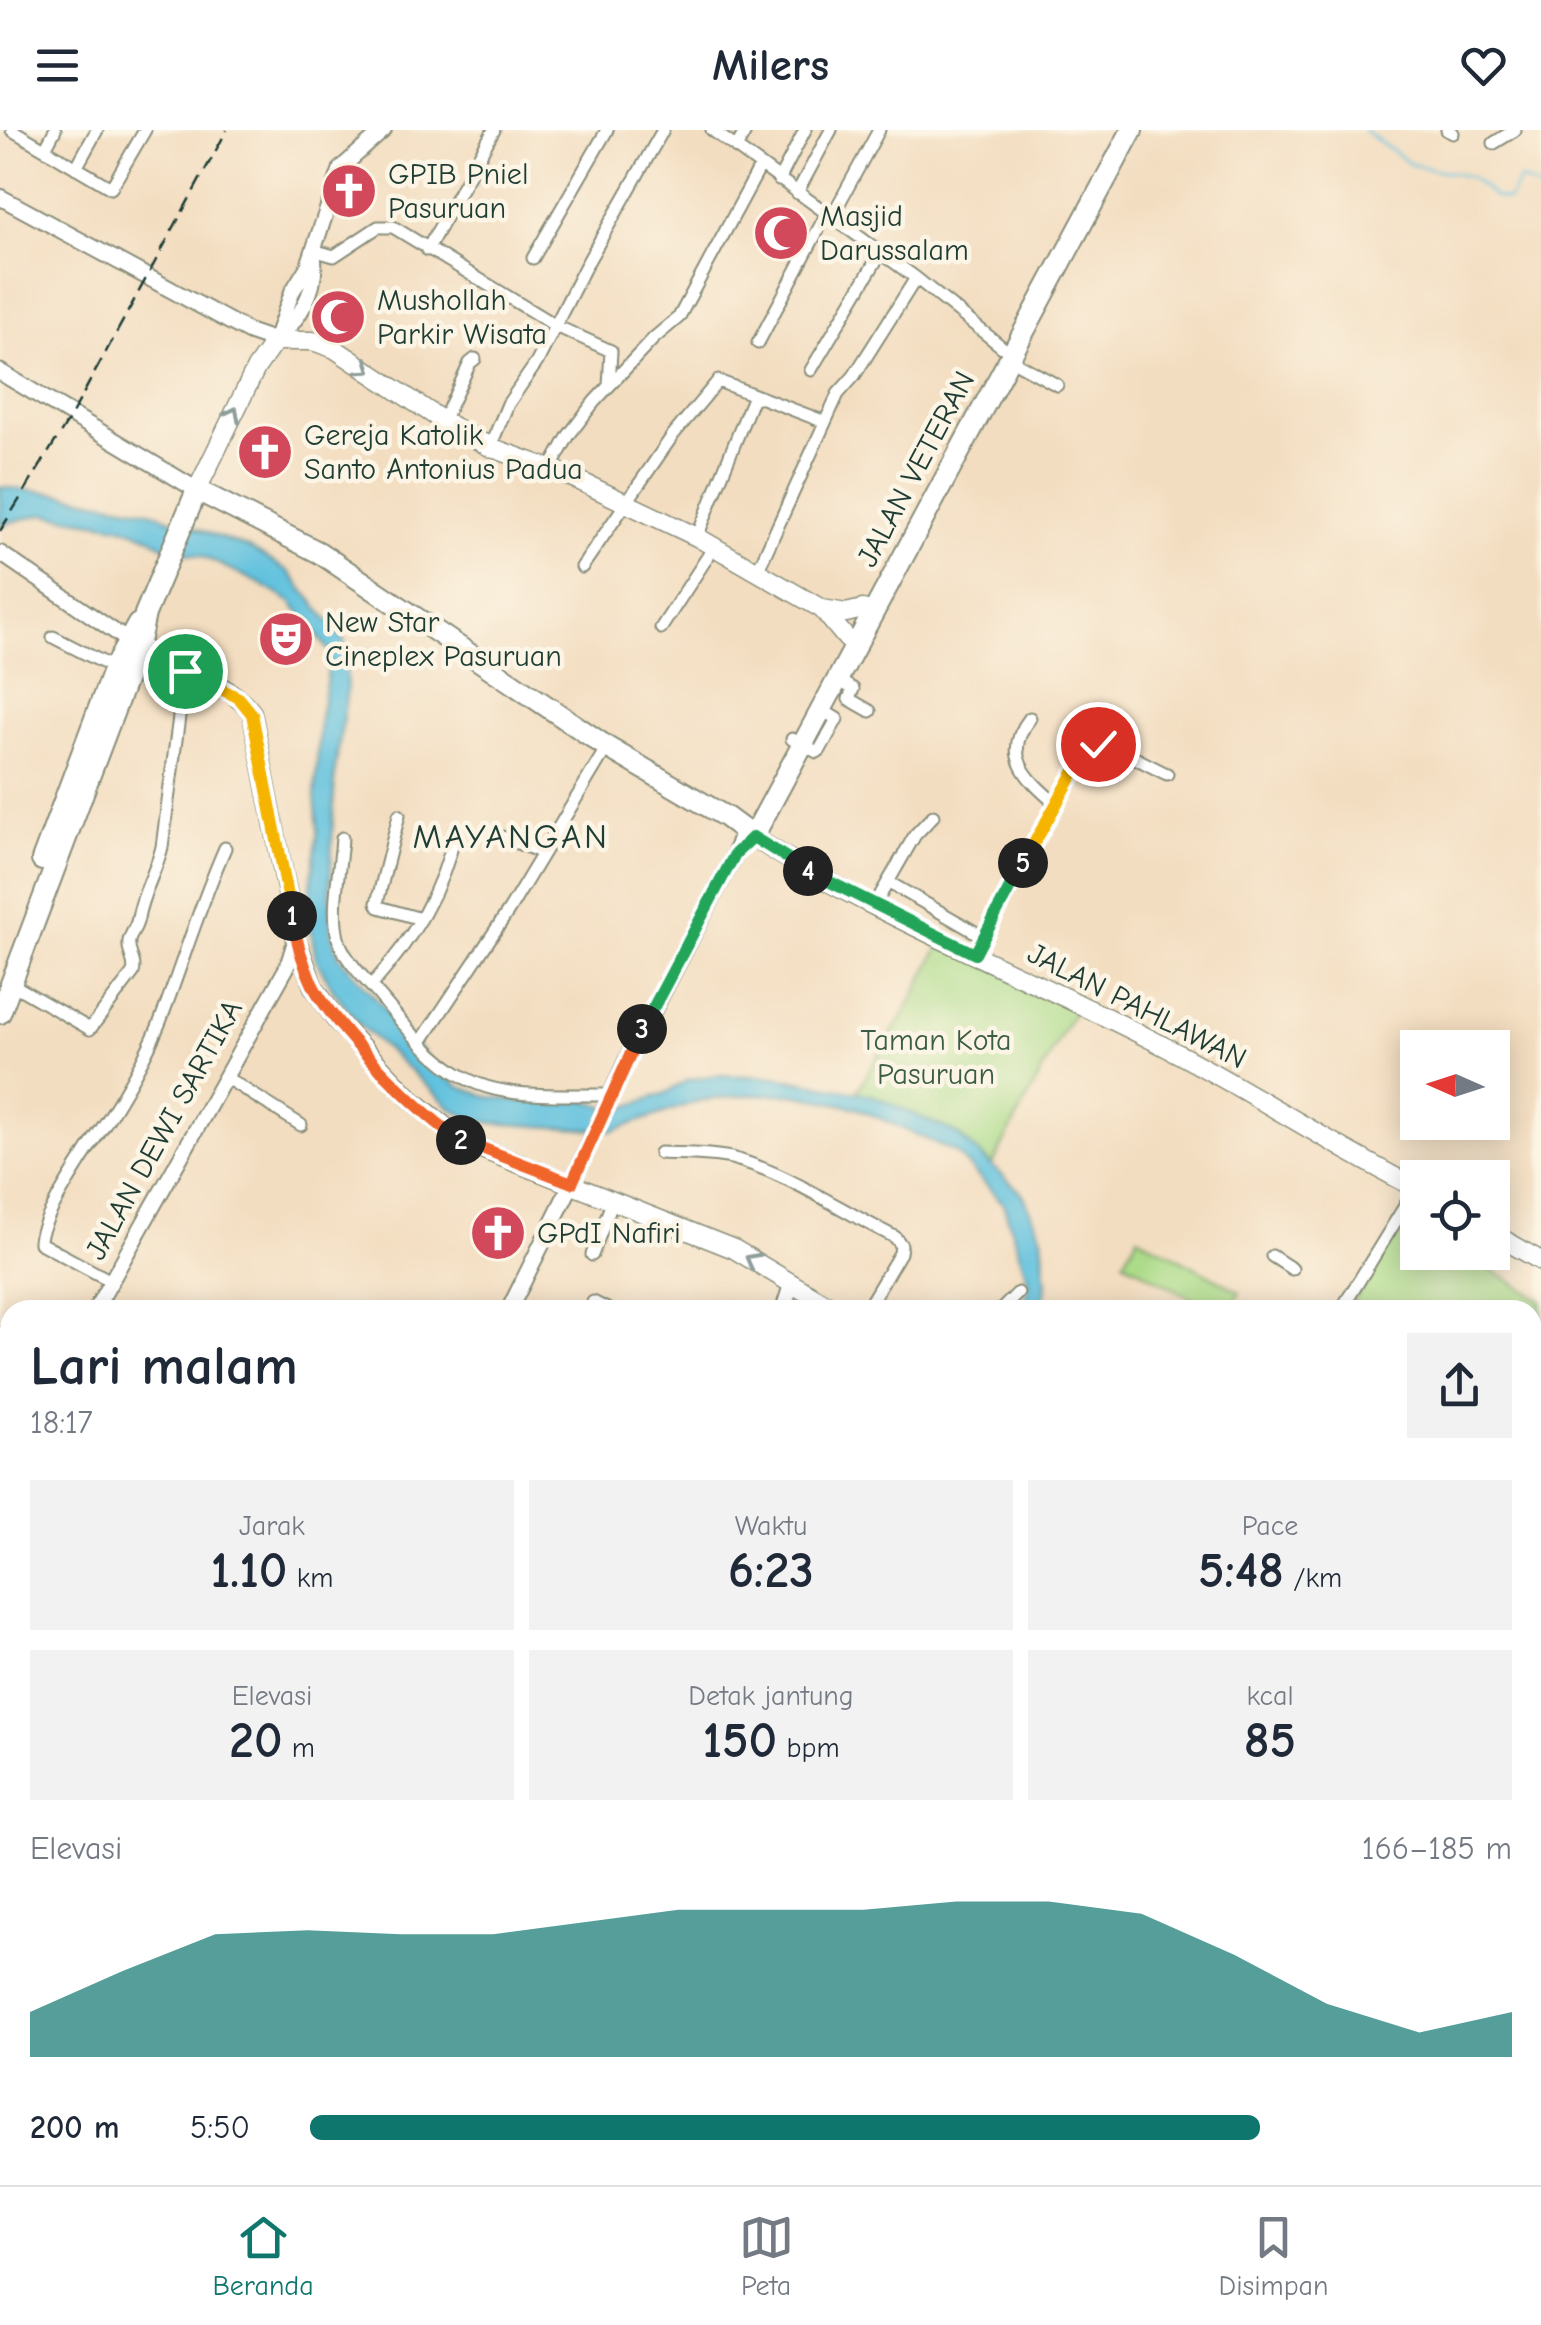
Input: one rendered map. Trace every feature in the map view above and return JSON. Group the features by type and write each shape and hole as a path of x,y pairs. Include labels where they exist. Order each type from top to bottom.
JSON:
{"highway":[{"name":"JALAN VETERAN","path":"748,833 1053,264 1117,130"},
{"name":"JALAN VETERAN","path":"1053,264 1132,130"},
{"name":"JALAN VETERAN","path":"797,742 829,715 863,609 970,420"},
{"path":"5,979 196,490 320,554 607,746 748,833"},
{"path":"0,1013 5,979 114,668 133,644"}],"main road":[{"path":"0,197 249,332 274,341 313,341 335,349 443,422 490,447 626,503 705,542 822,609 846,613 863,609"},
{"path":"0,372 196,490 256,368 274,341"},
{"path":"822,609 849,646"},
{"path":"133,644 239,698 252,714 296,938 312,986 336,1020 411,1100 454,1136 734,1249 820,1300"},
{"path":"514,1300 626,1062 748,833"},
{"name":"JALAN PAHLAWAN","path":"748,833 874,906 978,945 1400,1178"},
{"path":"1510,1243 1541,1261"}],"street":[{"path":"12,130 111,188 145,130"},
{"path":"45,149 55,130"},
{"path":"76,168 97,130"},
{"path":"274,341 293,325 303,309 315,272 313,250 341,168 384,130"},
{"path":"426,250 494,130"},
{"path":"533,258 608,130"},
{"path":"490,447 508,404 538,362 586,265 663,130"},
{"path":"712,130 916,278 1006,353 1057,385"},
{"path":"736,148 746,130"},
{"path":"779,180 806,130"},
{"path":"797,193 831,130"},
{"path":"758,342 879,130"},
{"path":"1494,143 1515,130"},
{"path":"550,470 568,435 630,361 679,317 760,167"},
{"path":"313,250 334,256 378,226 393,227 556,326 630,361"},
{"path":"810,370 880,254"},
{"path":"757,572 838,394 854,376 916,278"},
{"path":"609,386 610,350"},
{"path":"443,422 465,372 475,359"},
{"path":"582,567 672,435 718,381 825,422"},
{"path":"660,628 705,542 752,400 757,396"},
{"path":"1,556 133,644"},
{"path":"52,637 114,668"},
{"path":"5,979 90,1029 132,973 136,964 129,942 138,919 138,905 156,872 162,847 185,671"},
{"path":"829,715 850,700 853,689 838,680"},
{"path":"850,700 870,711"},
{"path":"1030,718 1021,730 1016,751 1026,776 1056,804"},
{"path":"888,882 978,945 1093,744 1110,747 1167,774"},
{"path":"421,1042 607,746"},
{"path":"399,814 377,903 379,907 421,919"},
{"path":"874,906 915,835 933,816"},
{"path":"372,986 442,883 456,830"},
{"path":"502,837 543,853"},
{"path":"342,838 336,930 344,955 421,1042 460,1077 485,1089 544,1097 610,1098"},
{"path":"111,1281 40,1243 39,1236 132,1080 162,1016 226,848"},
{"name":"JALAN DEWI SARTIKA","path":"100,1300 281,977 296,938"},
{"path":"281,977 295,975 312,986"},
{"path":"225,1078 301,1125"},
{"path":"660,1153 734,1159 811,1192 895,1237 901,1245 900,1253 872,1300"},
{"path":"592,1256 613,1200"},
{"path":"1346,1300 1400,1215"},
{"path":"1272,1256 1292,1269"},
{"path":"786,1300 792,1282"},
{"path":"1010,1300 1018,1292"}],"green space":[{"name":"Taman Kota Pasuruan","path":"943,939 1076,1007 992,1165 956,1133 857,1091 909,1006"},
{"path":"1400,1223 1400,1270 1492,1270 1541,1300 1354,1300"},
{"path":"1138,1236 1240,1292 1236,1300 1194,1300 1124,1261"}],"water":[{"path":"0,487 53,493 147,510 251,549 288,571 344,640 347,690 335,770 330,890 332,934 339,956 436,1068 459,1087 491,1097 530,1102 583,1100 618,1110 666,1093 688,1080 716,1075 776,1077 872,1095 956,1133 1023,1194 1042,1237 1044,1300 1026,1300 1028,1280 1003,1203 955,1152 857,1108 793,1094 747,1095 698,1101 612,1131 493,1123 468,1118 450,1107 361,1026 316,959 308,911 318,830 315,796 320,718 330,652 291,602 202,556 169,550 148,536 120,526 43,514 0,525"}],"waterway":[{"path":"1364,130 1410,164 1471,177 1494,197 1508,200 1520,179 1541,191"}],"railway":[{"path":"0,531 71,416 227,130"}],"place":[{"name":"GPIB Pniel Pasuruan","path":"349,191"},
{"name":"Masjid Darussalam","path":"781,233"},
{"name":"Mushollah Parkir Wisata","path":"338,317"},
{"name":"Gereja Katolik Santo Antonius Padua","path":"265,452"},
{"name":"New Star Cineplex Pasuruan","path":"286,639"},
{"name":"GPdI Nafiri","path":"498,1233"}],"district":[{"name":"MAYANGAN","path":"511,836"}],"route":[{"path":"185,671 239,698 252,714 296,938 312,986 336,1020 411,1100 454,1136 572,1183 655,1005 735,854 753,837 811,873 975,954 1084,755 1089,747 1098,744"}]}
